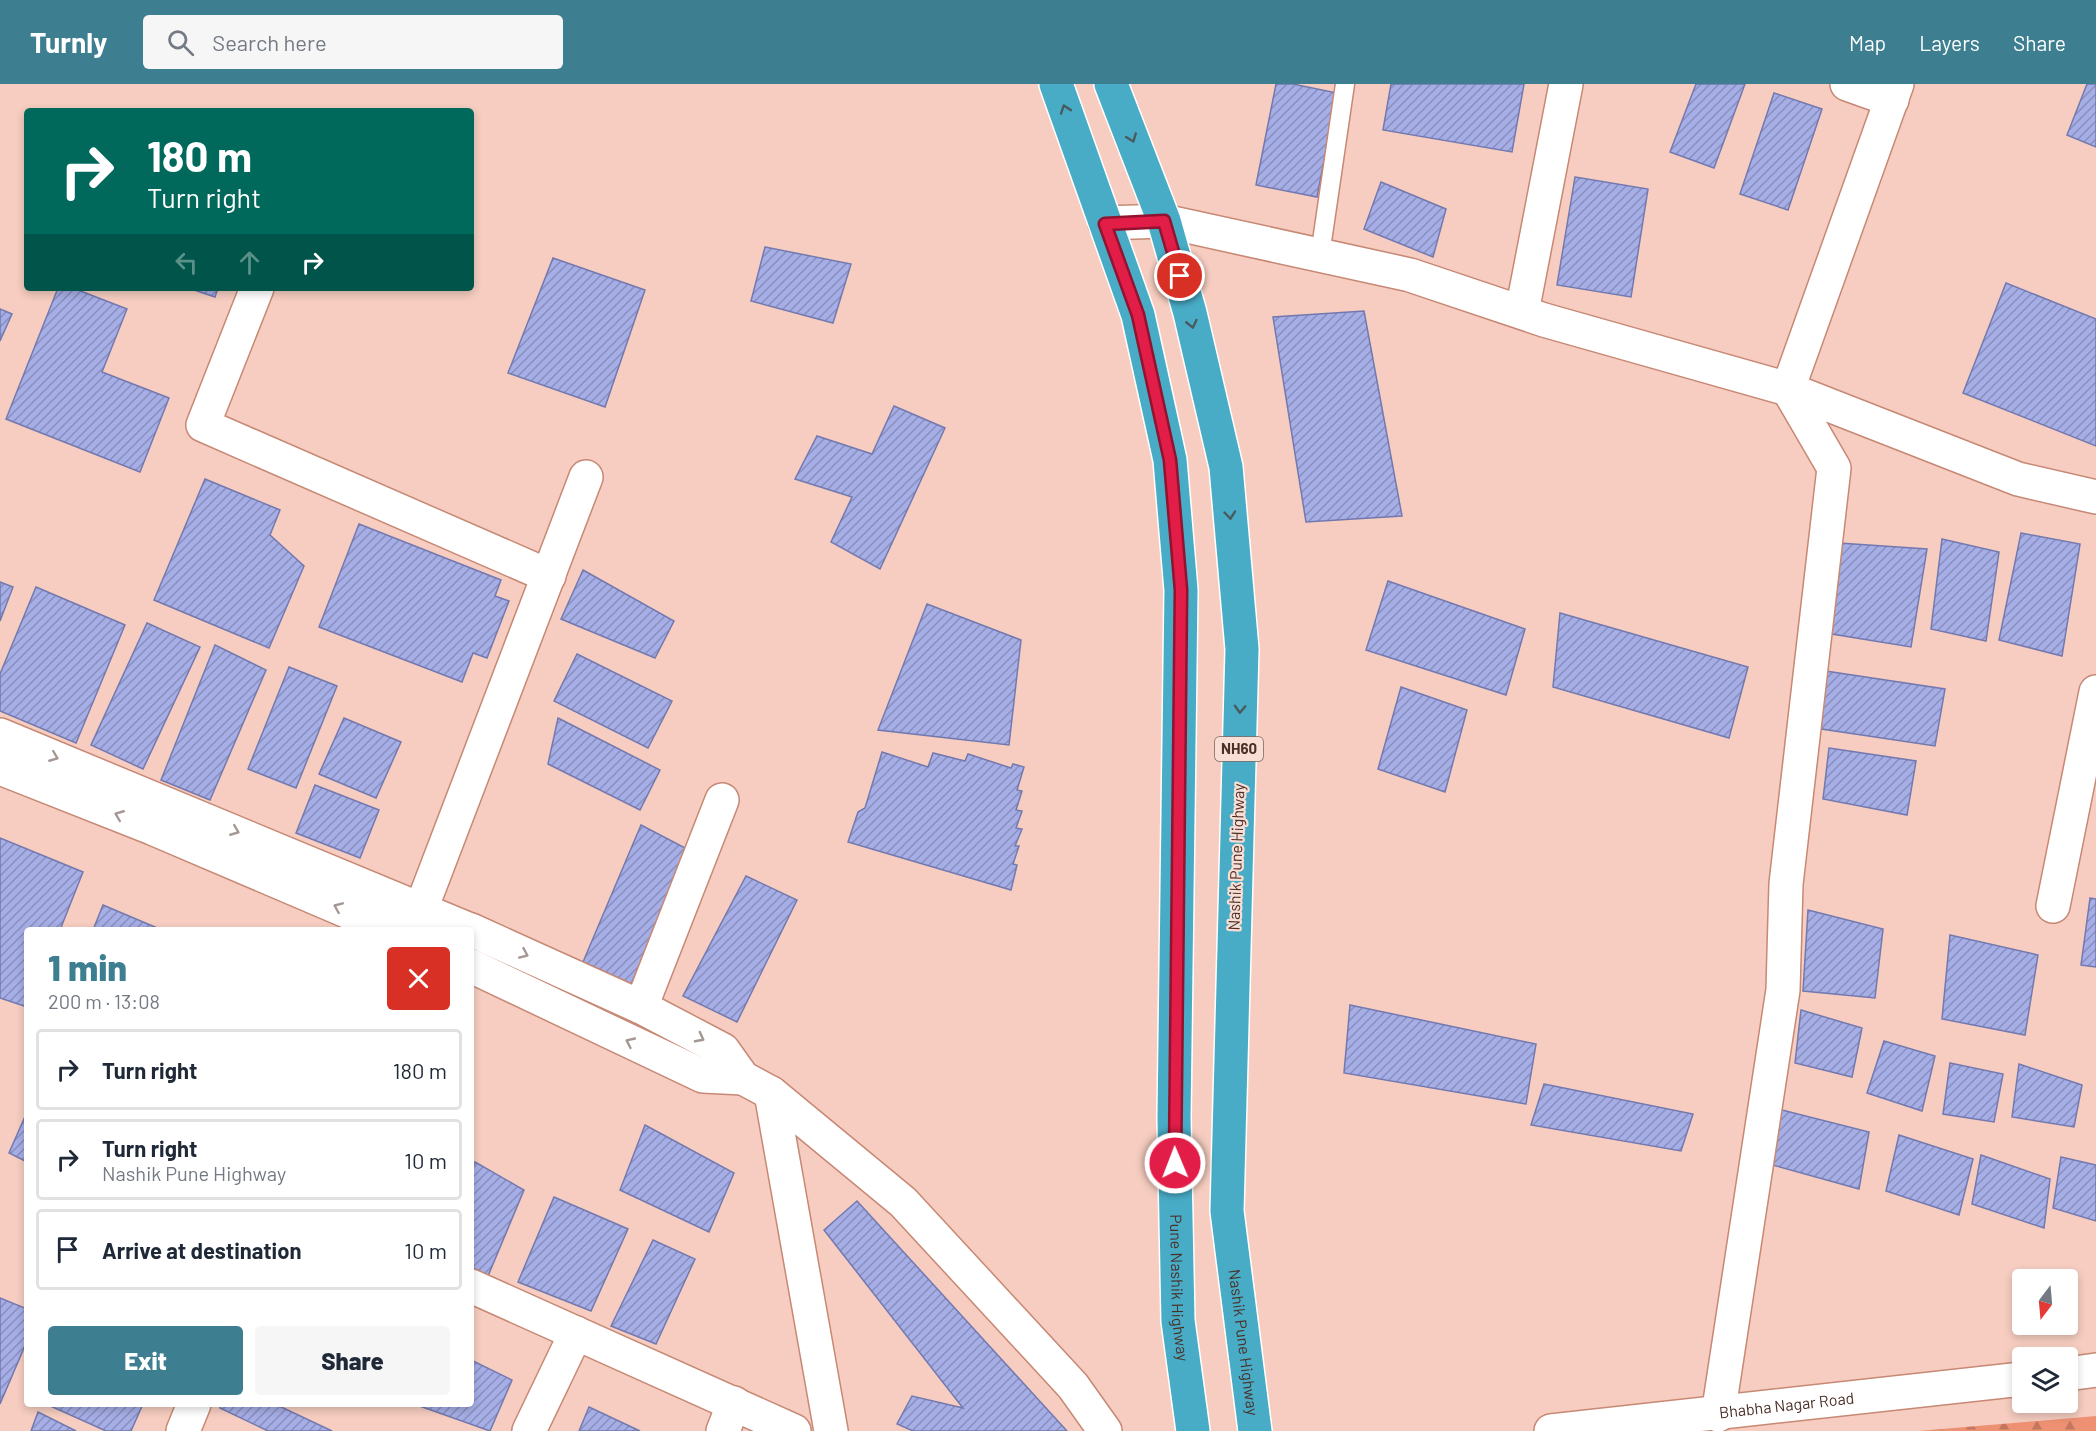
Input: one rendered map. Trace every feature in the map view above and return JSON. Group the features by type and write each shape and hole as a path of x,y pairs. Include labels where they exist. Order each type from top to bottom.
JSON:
{"highway":[{"name":"Pune Nashik Highway","path":"1056,84 1138,315 1170,460 1181,590 1175,1142 1178,1321 1193,1431"},
{"name":"Nashik Pune Highway","path":"1111,84 1164,221 1190,314 1226,468 1242,649 1227,1211 1255,1431"}],"street":[{"path":"1522,312 1566,84"},
{"path":"1718,1415 1784,990 1786,884 1834,468 1788,389 1894,92 1847,84"},
{"path":"1105,224 1164,221 1410,275 1522,312 1788,389 2018,479 2096,497"},
{"path":"257,291 203,425 549,576"},
{"path":"417,919 586,477"},
{"path":"2053,906 2096,692"},
{"path":"0,735 385,927"},
{"path":"0,768 157,814 417,919 456,927"},
{"path":"641,1007 722,801"},
{"path":"474,931 641,1007 723,1050 757,1085 903,1202 1073,1386 1105,1431"},
{"path":"474,967 703,1076 757,1085"},
{"path":"757,1085 831,1431"},
{"path":"474,1287 576,1333 729,1417 794,1431"},
{"path":"529,1431 576,1333"},
{"path":"2078,1373 2096,1371"},
{"name":"Bhabha Nagar Road","path":"1551,1431 1718,1415 2012,1380"}],"lane":[{"path":"1320,255 1345,84"}],"green space":[{"path":"2096,1416 2096,1431 1918,1431"}],"building":[{"path":"1276,84 1293,84 1337,93 1317,197 1256,185"},
{"path":"1391,84 1524,84 1512,152 1383,130"},
{"path":"1696,84 1745,84 1714,168 1670,152"},
{"path":"2087,84 2096,84 2096,147 2067,135"},
{"path":"1774,93 1822,109 1788,210 1740,194"},
{"path":"1575,177 1648,189 1631,297 1557,285"},
{"path":"1381,182 1446,209 1433,257 1364,229"},
{"path":"765,247 851,264 833,323 751,301"},
{"path":"553,258 645,290 605,407 508,373"},
{"path":"2006,283 2096,319 2096,446 1963,393"},
{"path":"57,291 81,291 127,309 102,372 169,398 140,472 6,419"},
{"path":"197,291 217,291 215,297"},
{"path":"0,309 12,314 0,341"},
{"path":"1364,311 1402,516 1306,522 1273,317"},
{"path":"894,406 945,428 880,569 831,542 852,497 795,479 817,436 872,454"},
{"path":"205,479 280,510 270,535 304,566 269,648 154,600"},
{"path":"359,524 501,580 495,596 509,601 487,658 473,653 462,682 319,627"},
{"path":"2021,533 2080,544 2062,656 1999,640"},
{"path":"1942,539 1999,552 1986,641 1931,629"},
{"path":"1839,543 1927,549 1911,647 1832,634"},
{"path":"583,570 674,621 655,658 561,619"},
{"path":"1388,581 1525,629 1506,695 1366,650"},
{"path":"0,582 13,587 0,621"},
{"path":"36,587 125,625 76,743 0,711 0,674"},
{"path":"927,604 1021,640 1009,745 878,730"},
{"path":"1560,613 1748,667 1729,738 1553,687"},
{"path":"147,623 200,647 143,769 91,745"},
{"path":"215,645 266,670 210,800 161,780"},
{"path":"577,654 672,701 648,748 554,701"},
{"path":"289,667 337,686 296,788 248,769"},
{"path":"1819,670 1945,689 1935,746 1815,728"},
{"path":"1401,687 1467,710 1445,792 1378,769"},
{"path":"344,718 401,742 376,798 319,774"},
{"path":"558,718 660,770 640,810 548,764"},
{"path":"1829,748 1916,761 1907,815 1823,799"},
{"path":"882,752 928,767 933,753 965,761 968,754 1011,768 1013,764 1024,767 1017,790 1022,791 1016,810 1022,811 1016,828 1022,829 1015,846 1019,846 1013,864 1017,865 1011,890 848,842 858,812 865,808"},
{"path":"315,785 379,810 360,858 296,833"},
{"path":"641,825 691,851 631,984 583,962"},
{"path":"0,838 83,872 61,927 24,927 24,1006 0,998"},
{"path":"746,876 797,900 737,1022 683,996"},
{"path":"2090,898 2096,899 2096,967 2081,965"},
{"path":"103,905 155,927 94,927"},
{"path":"1808,910 1883,929 1875,998 1803,991"},
{"path":"1950,935 2038,955 2025,1035 1942,1019"},
{"path":"1350,1005 1536,1044 1526,1104 1344,1073"},
{"path":"1801,1010 1862,1028 1852,1077 1795,1063"},
{"path":"1884,1041 1935,1056 1922,1111 1867,1093"},
{"path":"1950,1063 2003,1074 1994,1122 1943,1114"},
{"path":"2019,1064 2082,1085 2074,1127 2012,1117"},
{"path":"1544,1084 1693,1114 1681,1151 1531,1125"},
{"path":"1778,1109 1869,1132 1859,1189 1769,1164"},
{"path":"24,1119 24,1160 9,1153"},
{"path":"645,1125 734,1173 709,1232 620,1190"},
{"path":"1899,1135 1973,1159 1959,1215 1886,1191"},
{"path":"1981,1155 2050,1179 2044,1228 1972,1204"},
{"path":"2061,1157 2096,1165 2096,1221 2053,1208"},
{"path":"475,1162 524,1190 488,1276 474,1269"},
{"path":"554,1197 628,1229 591,1311 518,1282"},
{"path":"857,1201 1067,1431 913,1431 897,1424 912,1396 963,1408 824,1230"},
{"path":"653,1240 695,1259 656,1344 611,1326"},
{"path":"0,1298 24,1308 24,1348 0,1404"},
{"path":"474,1361 512,1380 490,1431 422,1407 474,1407"},
{"path":"53,1407 142,1407 131,1431 106,1431"},
{"path":"281,1407 332,1431 268,1431 220,1408"},
{"path":"589,1407 640,1431 579,1431"},
{"path":"38,1412 76,1431 31,1431"}],"route":[{"path":"1175,1163 1181,590 1170,460 1138,315 1105,224 1164,221 1180,276"}]}
